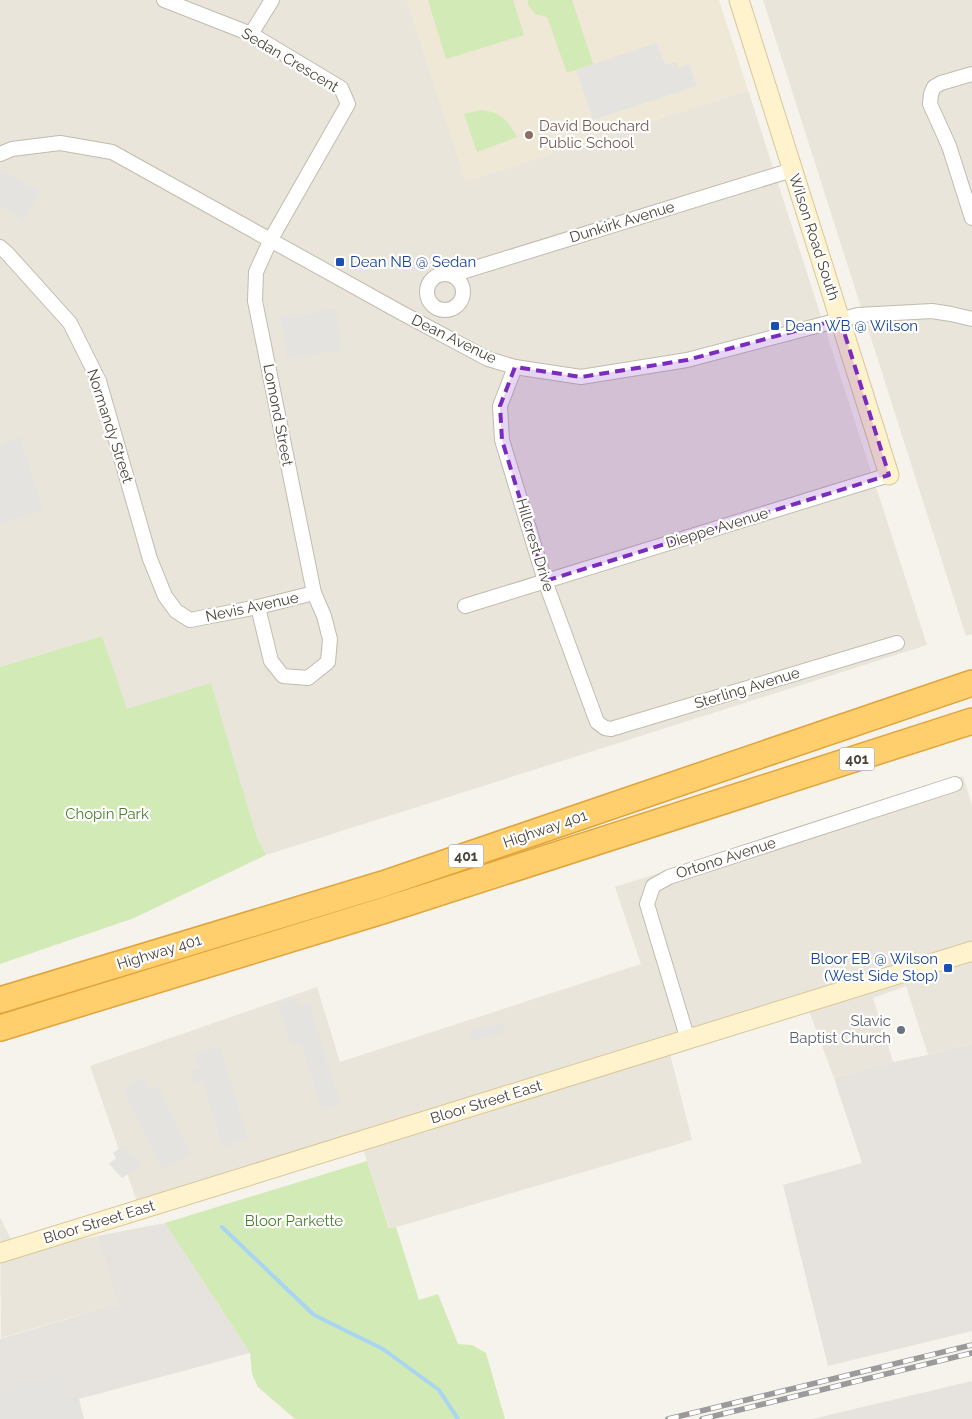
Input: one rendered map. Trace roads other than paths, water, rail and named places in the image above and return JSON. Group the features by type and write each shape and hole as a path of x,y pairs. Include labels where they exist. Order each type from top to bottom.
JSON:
{"highway":[{"name":"Highway 401","path":"0,1000 383,884 972,683"},
{"name":"Highway 401","path":"0,1028 382,911 972,721"}],"main road":[{"name":"Wilson Road South","path":"740,0 889,475"},
{"name":"Bloor Street East","path":"0,1253 972,951"}],"street":[{"name":"Sedan Crescent","path":"164,0 251,34 341,88 348,104 271,239"},
{"path":"251,34 272,0"},
{"path":"972,74 934,87 930,104 949,146 972,218"},
{"name":"Dean Avenue","path":"0,154 12,149 60,143 112,152 488,359 515,367 581,377 687,360 840,319 867,314 932,311 972,319"},
{"name":"Dunkirk Avenue","path":"452,275 792,170"},
{"name":"Lomond Street","path":"271,239 256,272 255,301 314,593"},
{"name":"Normandy Street","path":"0,247 70,323 99,381 150,560 165,596 176,611 190,620"},
{"name":"Hillcrest Drive","path":"515,367 500,406 502,440 546,581 597,722"},
{"name":"Dieppe Avenue","path":"464,606 889,475"},
{"path":"258,608 271,661 283,676 308,678 328,662 330,639 324,616 314,593"},
{"name":"Nevis Avenue","path":"190,620 258,608 314,593"},
{"name":"Sterling Avenue","path":"597,722 605,728 611,729 898,643"},
{"name":"Ortono Avenue","path":"688,1040 647,904 653,886 669,877 955,784"}],"waterway":[{"path":"222,1227 314,1315 383,1349 439,1390 458,1419"}],"railway":[{"path":"668,1419 972,1345"},
{"path":"702,1419 972,1353"}],"place":[{"name":"David Bouchard Public School","path":"529,135"},
{"name":"Dean NB @ Sedan","path":"340,262"},
{"name":"Dean WB @ Wilson","path":"775,326"},
{"name":"Bloor EB @ Wilson (West Side Stop)","path":"948,968"},
{"name":"Slavic Baptist Church","path":"901,1030"}],"park label":[{"name":"Chopin Park","path":"107,814"},
{"name":"Bloor Parkette","path":"294,1221"}]}
